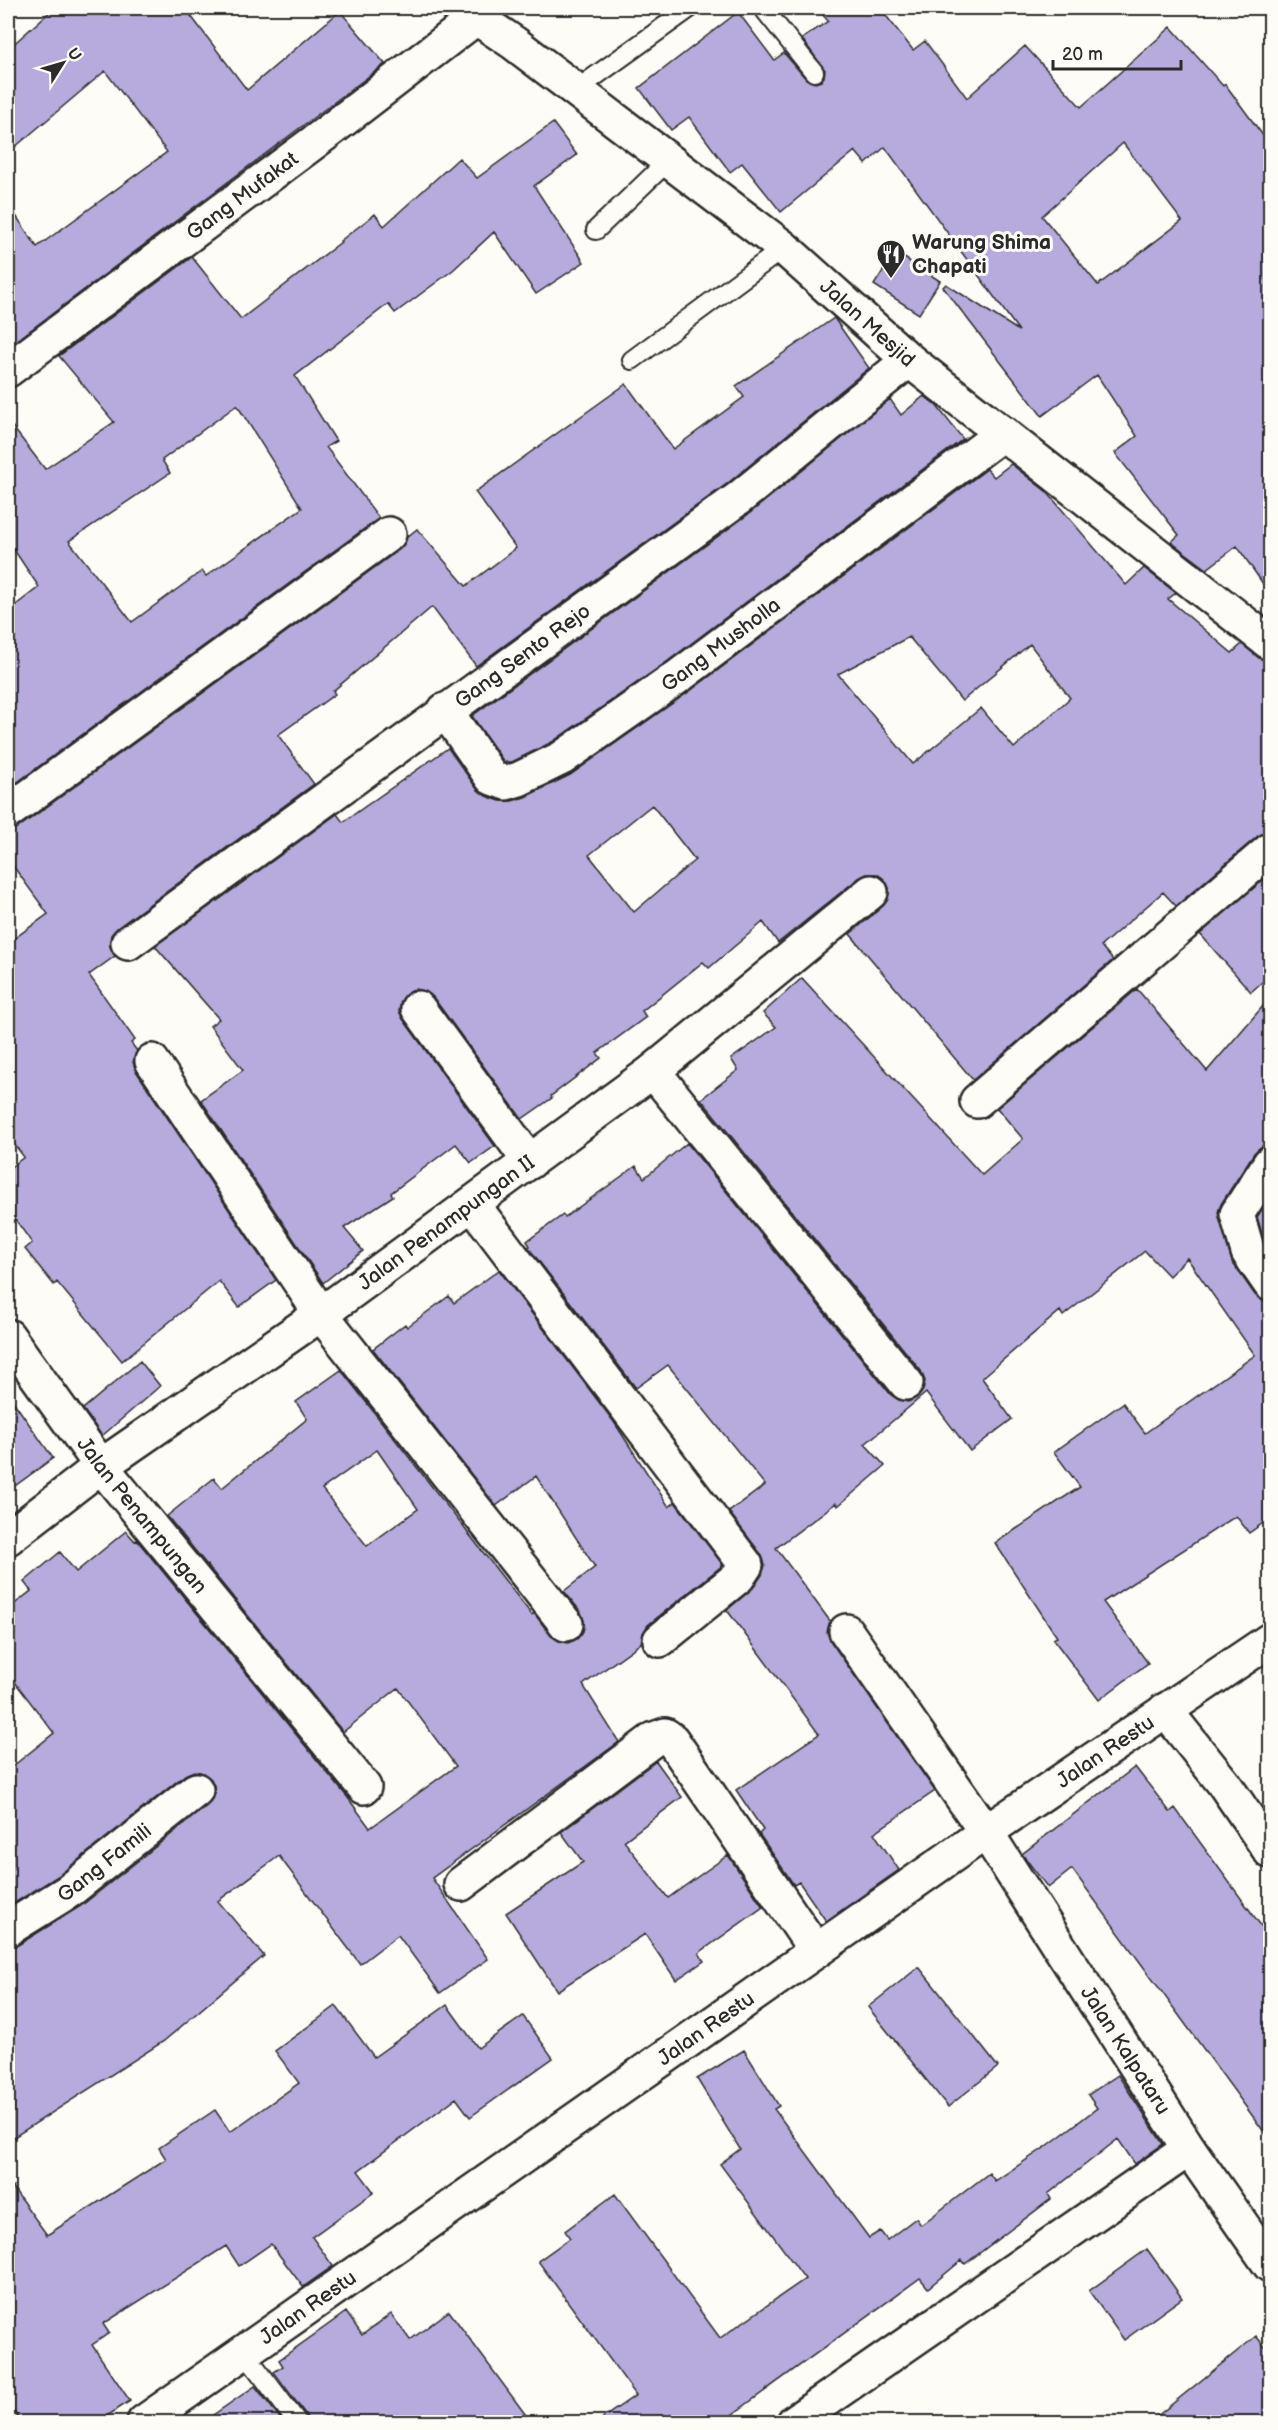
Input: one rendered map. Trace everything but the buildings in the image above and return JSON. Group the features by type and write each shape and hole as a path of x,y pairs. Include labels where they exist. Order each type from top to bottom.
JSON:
{"street":[{"name":"Jalan Mesjid","path":"469,13 514,43 784,248 909,360 1270,643"},
{"name":"Gang Mufakat","path":"8,370 325,134 469,13"},
{"name":"Gang Sento Rejo","path":"128,943 739,498 909,360"},
{"name":"Gang Musholla","path":"445,710 492,778 506,783 562,758 679,676 1003,433"},
{"path":"8,812 389,534"},
{"path":"977,1101 1270,850"},
{"name":"Jalan Penampungan II","path":"8,1538 101,1466 321,1314 473,1205 653,1071 871,892"},
{"path":"418,1008 531,1162"},
{"path":"152,1060 321,1314 566,1624"},
{"path":"653,1071 906,1383"},
{"path":"1270,1163 1237,1214 1248,1252 1270,1284"},
{"path":"473,1205 746,1564 738,1577 660,1640"},
{"name":"Jalan Penampungan","path":"8,1336 101,1466 364,1787"},
{"name":"Jalan Kalpataru","path":"846,1631 986,1832 1189,2149 1270,2265"},
{"name":"Jalan Restu","path":"144,2422 986,1832 1270,1640"},
{"path":"1165,1710 1225,1785 1270,1851"},
{"path":"461,1884 654,1739 665,1735 672,1740 816,1951"},
{"name":"Gang Famili","path":"8,1929 69,1891 196,1790"},
{"path":"794,2422 1189,2149"}],"lane":[{"path":"576,90 690,8"},
{"path":"763,8 814,72"},
{"path":"596,230 668,161"},
{"path":"632,360 784,248"},
{"path":"244,2352 297,2422"}],"place":[{"name":"Warung Shima Chapati","path":"891,280"}]}
